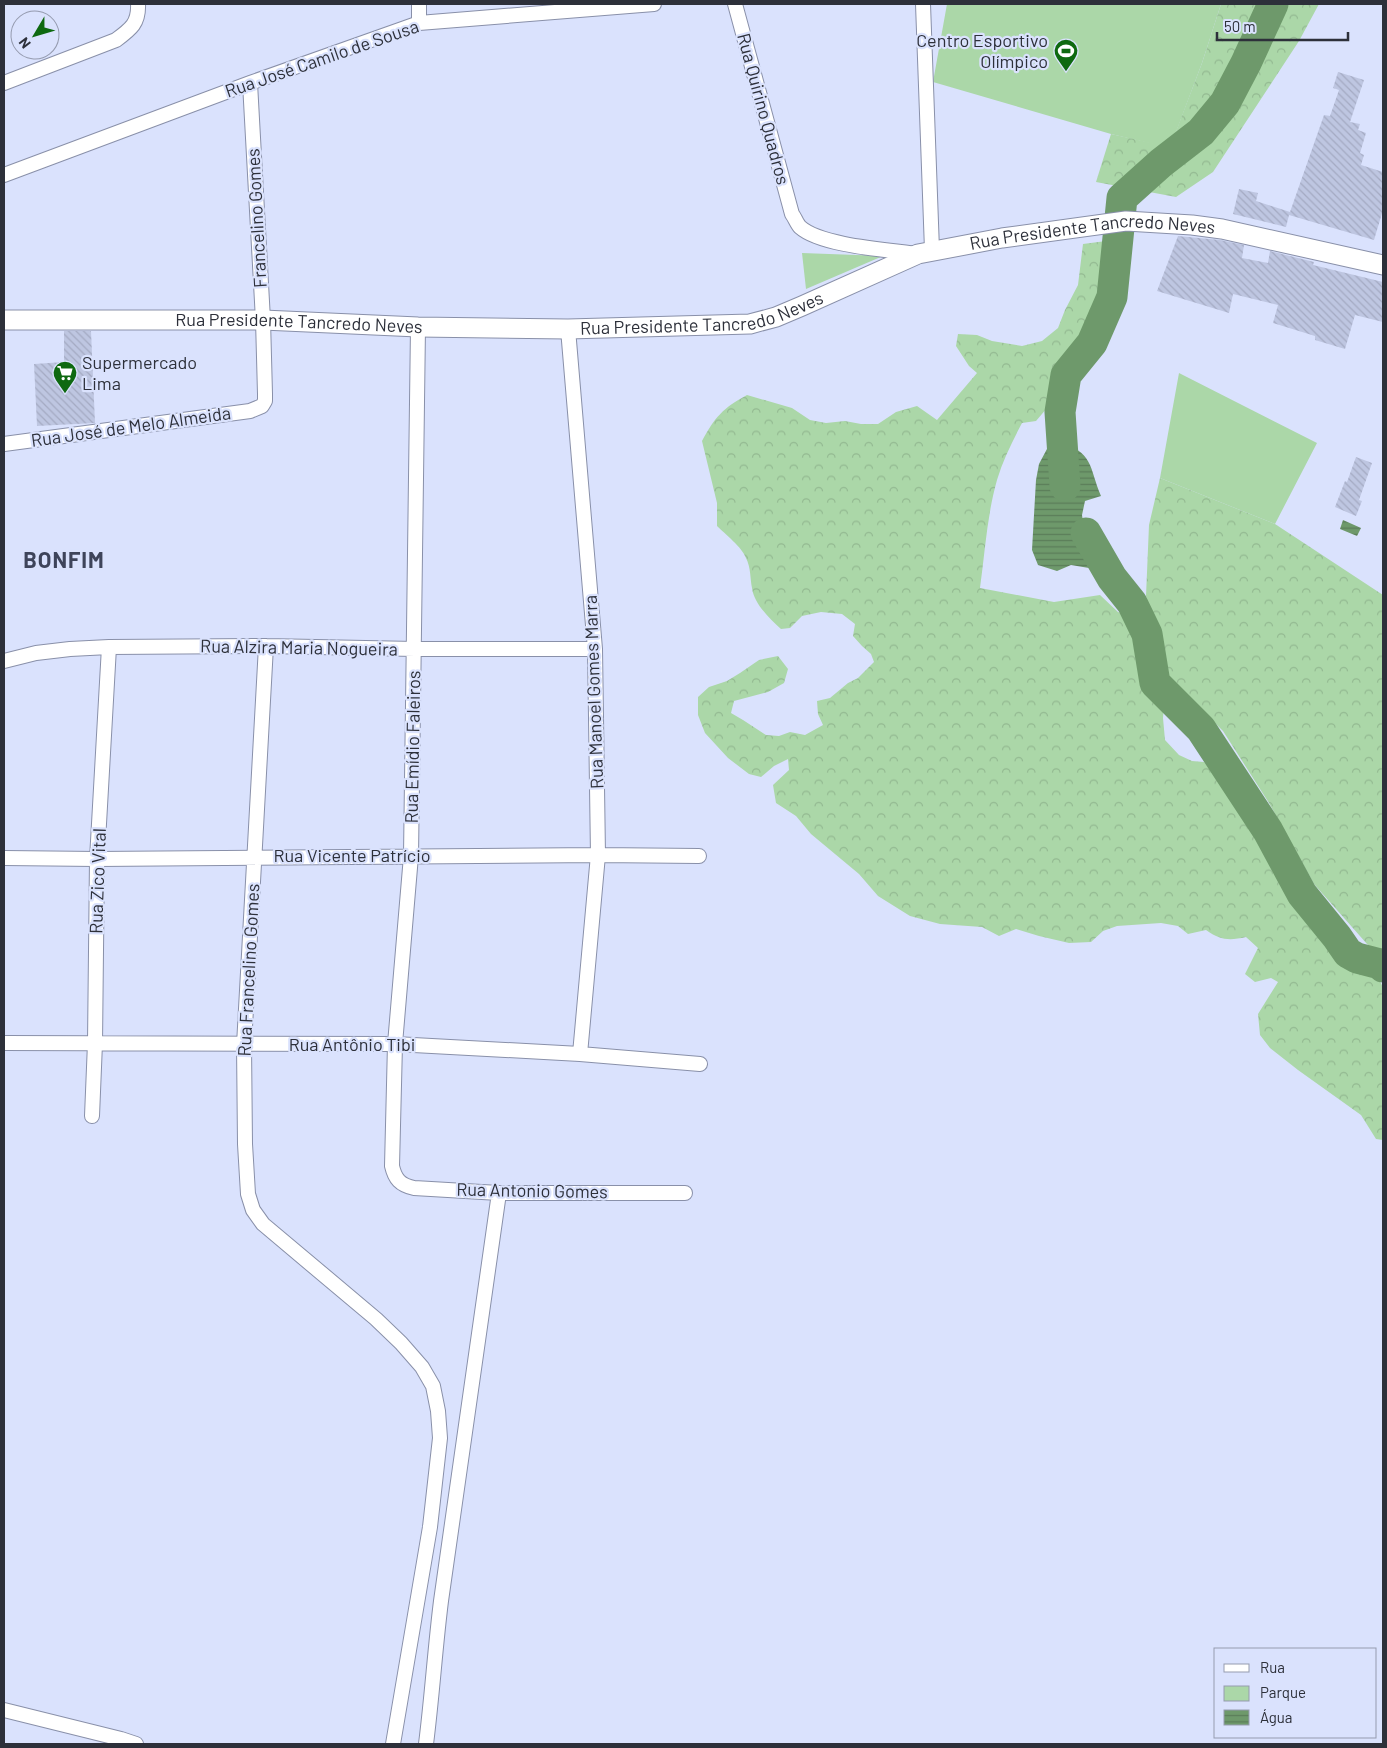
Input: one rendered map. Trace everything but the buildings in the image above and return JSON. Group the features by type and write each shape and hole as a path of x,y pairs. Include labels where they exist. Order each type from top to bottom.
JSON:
{"main road":[{"name":"Rua Presidente Tancredo Neves","path":"4,320 263,320 418,327 568,329 728,326 762,321 802,306 925,252 1126,221 1222,229 1383,265"}],"street":[{"path":"4,83 116,40 137,21 138,4"},
{"path":"419,4 419,23"},
{"name":"Rua José Camilo de Sousa","path":"4,175 250,83 419,23 547,8 654,4"},
{"name":"Rua Quirino Quadros","path":"735,4 792,214 799,226 808,233 826,239 925,252"},
{"path":"923,4 925,252"},
{"name":"Francelino Gomes","path":"250,83 263,320 265,401 258,409"},
{"name":"Rua Emídio Faleiros","path":"392,1166 395,1044 411,856 418,327"},
{"name":"Rua Manoel Gomes Marra","path":"568,329 595,649 598,855 580,1054"},
{"name":"Rua José de Melo Almeida","path":"4,444 258,409"},
{"name":"Rua Alzira Maria Nogueira","path":"4,662 36,653 109,647 266,646 414,649 595,649"},
{"name":"Rua Francelino Gomes","path":"266,646 244,1045 245,1144 248,1194 253,1210 263,1224 376,1319 401,1343 422,1367 433,1386 438,1411 440,1438 430,1527 393,1744"},
{"name":"Rua Zico Vital","path":"92,1116 95,1043 97,859 109,647"},
{"name":"Rua Vicente Patrício","path":"4,858 699,856"},
{"name":"Rua Antônio Tibi","path":"4,1043 395,1044 580,1054 700,1064"},
{"name":"Rua Antonio Gomes","path":"392,1166 397,1180 406,1186 499,1193 685,1193"},
{"path":"426,1744 441,1602 499,1193"},
{"path":"4,1710 136,1744"}],"green space":[{"name":"Centro Esportivo Olímpico","path":"947,4 1221,4 1202,63 1170,148 1111,134 933,82"},
{"path":"1221,4 1319,4 1299,41 1213,172 1176,197 1096,182 1111,134 1170,147 1202,63"},
{"path":"1106,241 1109,245 1106,254 1106,268 1096,309 1081,343 1064,366 1058,378 1053,401 1036,421 1022,423 999,473 989,520 980,588 1054,602 1100,595 1118,612 1127,615 1140,657 1139,671 1145,690 1155,695 1164,706 1165,740 1179,755 1192,761 1204,762 1219,775 1260,838 1293,902 1305,916 1319,923 1338,945 1346,958 1352,963 1367,968 1381,983 1383,988 1383,1140 1376,1139 1361,1115 1270,1048 1260,1035 1258,1014 1278,982 1271,978 1255,982 1245,974 1258,948 1246,937 1225,939 1206,930 1188,934 1178,926 1161,923 1117,926 1103,931 1091,942 1069,943 1016,929 999,936 982,927 940,924 910,916 878,896 859,874 811,834 796,816 776,803 773,785 789,770 788,759 774,766 761,777 749,774 728,758 705,733 698,715 698,697 709,687 727,681 759,660 778,656 788,669 784,683 768,692 734,701 731,713 766,735 779,736 790,732 805,735 823,725 818,714 817,701 830,698 848,683 858,678 874,662 871,654 853,636 855,624 842,614 821,612 802,616 790,628 781,629 759,605 753,594 749,566 744,554 717,526 717,503 702,441 716,419 732,404 747,395 792,408 810,420 826,423 845,421 861,424 878,424 896,412 917,406 937,420 977,373 969,366 956,346 958,334 977,335 992,341 1022,346 1042,341 1058,328 1078,285 1083,244"},
{"path":"802,253 883,256 806,289"},
{"path":"1179,373 1317,443 1275,524 1160,478"},
{"path":"1160,478 1275,524 1383,595 1383,956 1367,944 1314,884 1269,803 1223,731 1165,673 1146,596 1149,525"}],"water":[{"path":"1057,443 1078,450 1084,455 1092,469 1101,496 1085,501 1082,515 1084,530 1100,548 1107,571 1071,565 1057,571 1038,565 1032,550 1036,480 1039,464 1048,447"},
{"path":"1343,520 1361,528 1357,536 1340,529"},
{"path":"1324,919 1352,949 1383,961 1383,975 1372,966 1349,959"}],"waterway":[{"path":"1065,486 1060,412 1066,375 1092,343 1112,297 1122,198 1161,163 1201,132 1225,103 1273,4"},
{"path":"1086,533 1112,578 1132,603 1147,634 1155,683 1201,729 1268,831 1302,894 1348,953 1357,958 1380,964 1383,967"}],"place":[{"name":"Centro Esportivo Olímpico","path":"1066,72"},
{"name":"Supermercado Lima","path":"65,394"}],"district":[{"name":"BONFIM","path":"64,560"}]}
